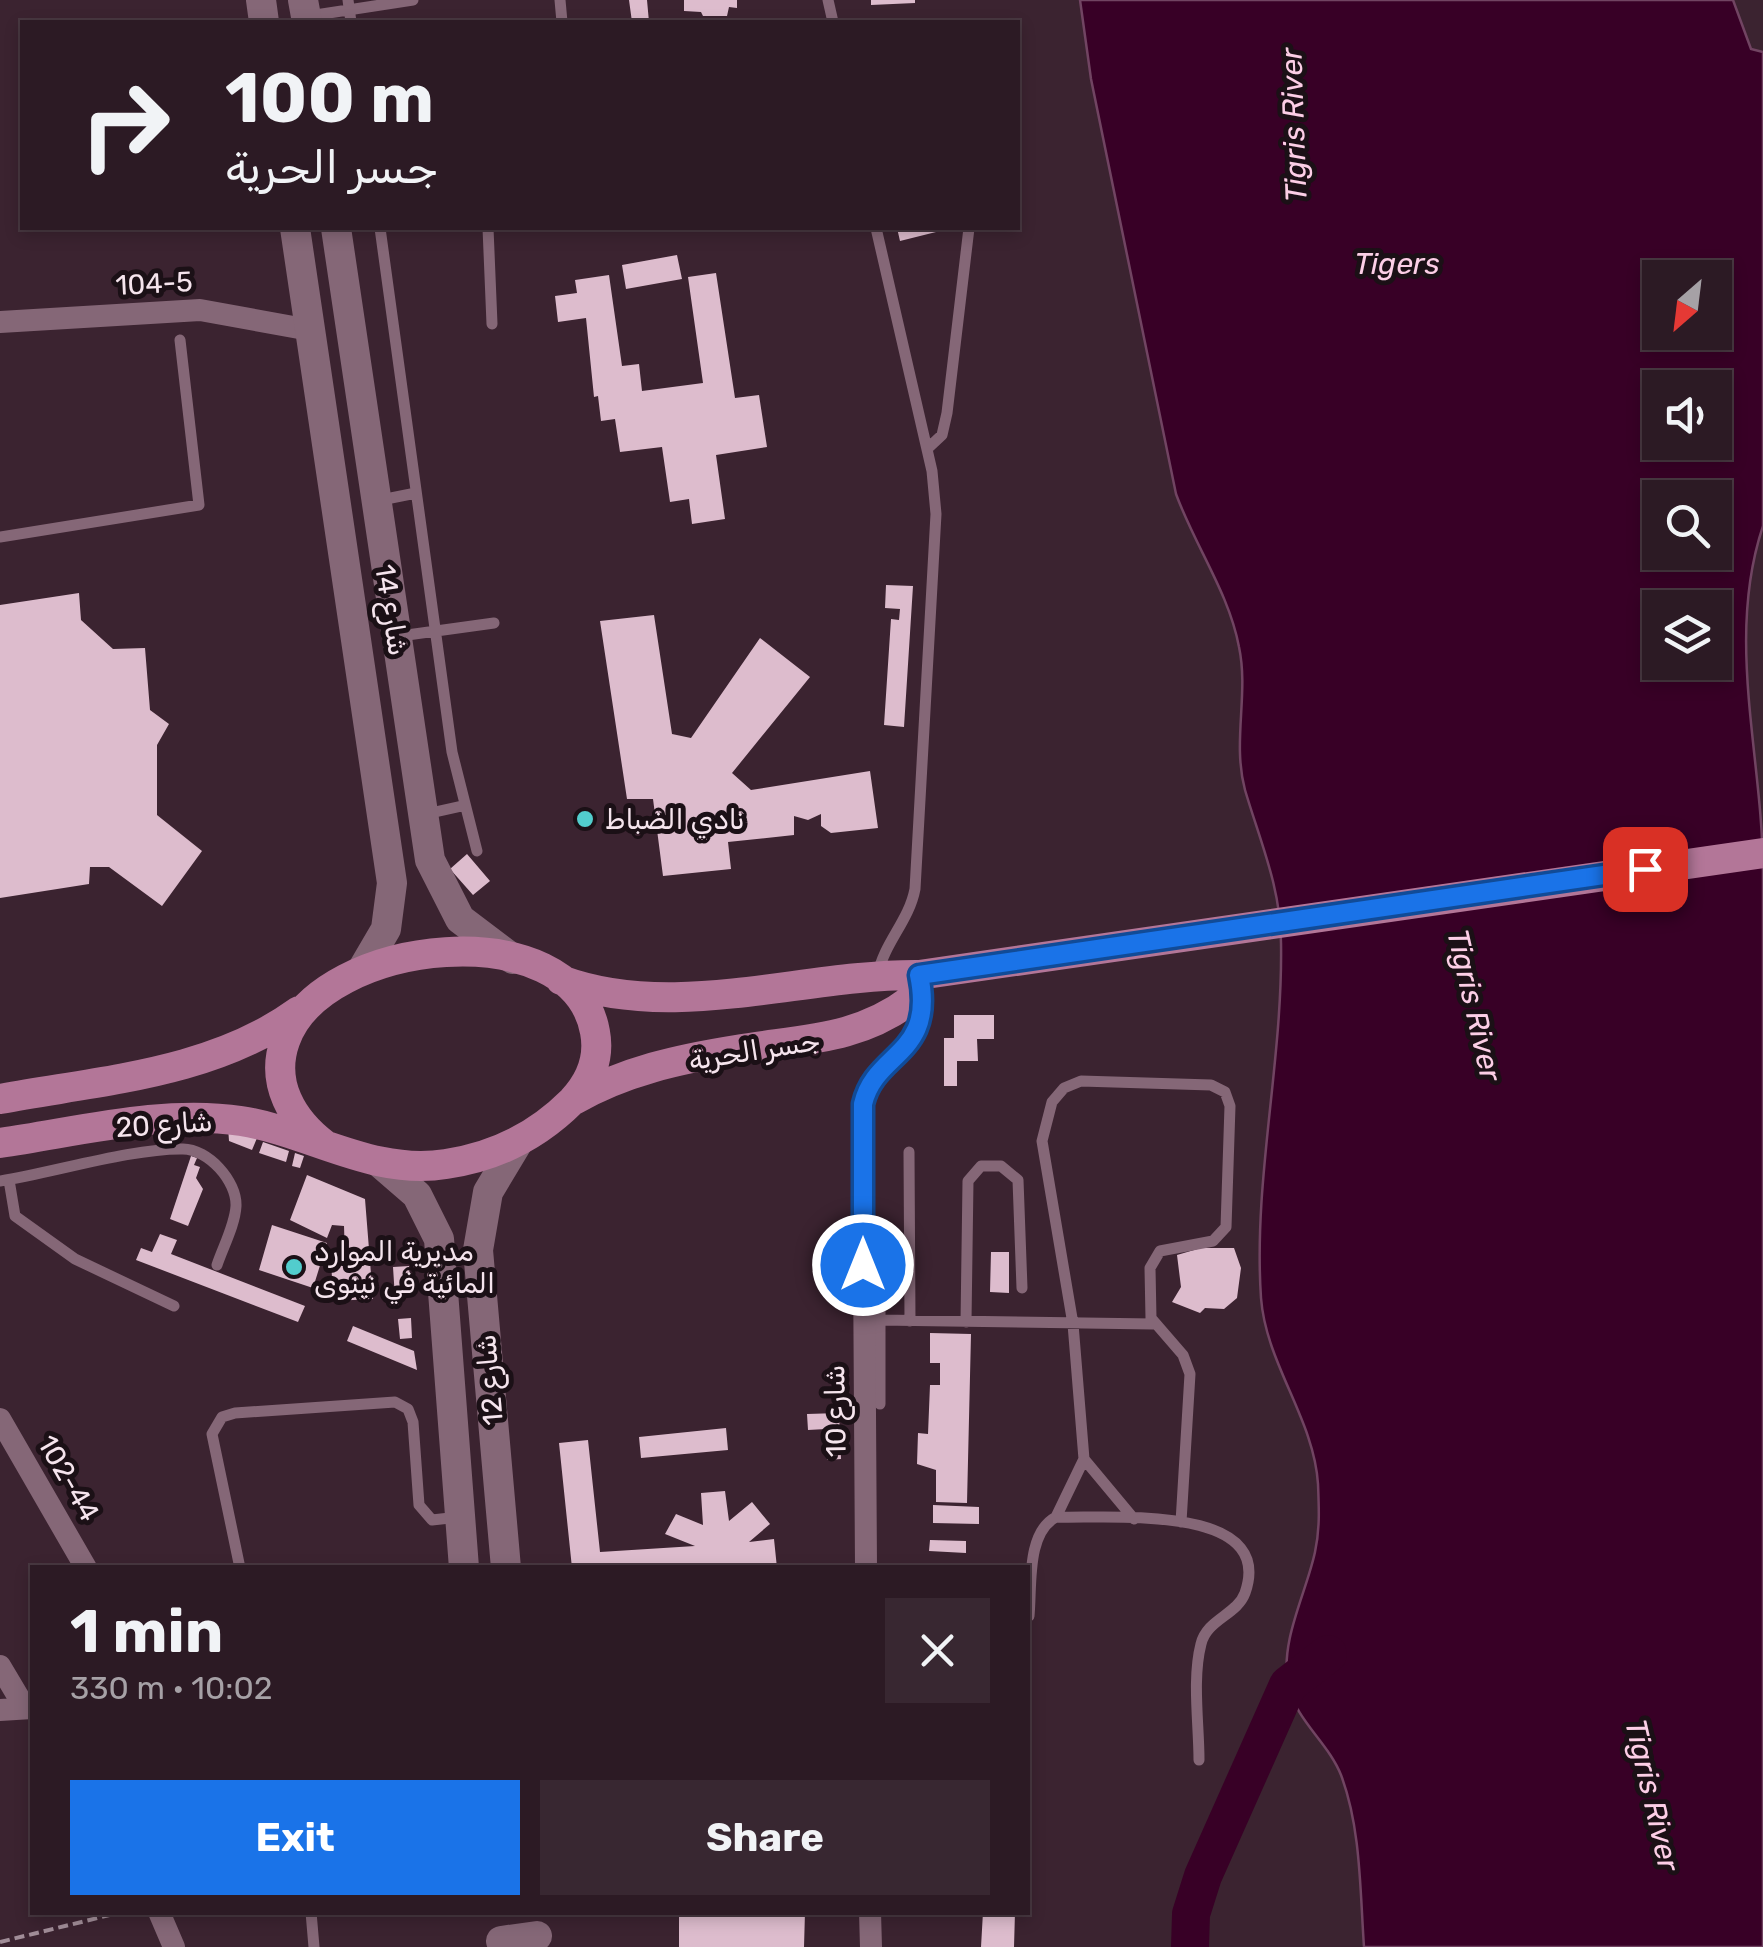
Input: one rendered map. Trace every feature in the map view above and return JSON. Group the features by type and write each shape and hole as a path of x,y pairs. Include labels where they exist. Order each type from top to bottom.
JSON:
{"main road":[{"path":"561,980 586,1006 597,1040 591,1075 570,1103 518,1142 451,1164 380,1162 325,1145 293,1114 280,1072 285,1038 302,1010 362,970 424,953 455,952 513,959 561,980 622,996 664,998 878,974 919,975 1763,853"},
{"name":"جسر الحرية","path":"570,1103 607,1083 657,1066 858,1031 912,998 919,975"},
{"name":"شارع 20","path":"0,1099 212,1058 258,1038 302,1010"},
{"name":"شارع 20","path":"0,1143 178,1118 208,1118 268,1126 325,1145"}],"street":[{"name":"شارع 14","path":"294,230 392,883 386,930 362,970"},
{"name":"شارع 14","path":"336,230 430,860 447,901 476,935 513,959"},
{"name":"104-5","path":"0,322 200,310 310,330"},
{"name":"شارع 10","path":"866,1565 862,1227 865,1096 914,1034 924,1002 919,975"},
{"name":"شارع 12","path":"506,1565 478,1250 488,1192 518,1142"},
{"name":"شارع 12","path":"380,1162 417,1194 438,1238 464,1565"},
{"name":"102-44","path":"0,1419 84,1565"},
{"path":"0,1666 29,1708"},
{"path":"0,1710 29,1708"},
{"path":"160,1915 174,1947"},
{"path":"870,1915 871,1947"},
{"path":"500,1934 537,1932"}],"lane":[{"path":"305,13 349,11 414,0"},
{"path":"380,230 462,806 477,851"},
{"path":"488,230 492,324"},
{"path":"876,230 927,450 936,514 915,889 907,918 878,974"},
{"path":"927,450 942,435 948,413 969,230"},
{"path":"0,538 199,505 180,340"},
{"path":"376,501 416,493"},
{"path":"396,636 494,622"},
{"path":"422,815 462,806"},
{"path":"1056,1518 1084,1458 1072,1324 1042,1152 1052,1102 1064,1088 1090,1080 1218,1087 1230,1106 1226,1227 1213,1240 1166,1248 1154,1256 1149,1304 1153,1324 1183,1355 1190,1374 1180,1522"},
{"path":"174,1306 52,1246 15,1216 4,1181 155,1153 184,1149 199,1153 221,1172 236,1197 236,1210 217,1265"},
{"path":"910,1152 910,1320"},
{"path":"966,1322 968,1181 981,1166 1001,1166 1018,1180 1022,1288"},
{"path":"862,1227 880,1238 880,1404"},
{"path":"880,1320 1153,1324"},
{"path":"239,1565 212,1434 222,1417 235,1413 395,1402 408,1409 413,1422 419,1504 425,1515 432,1520 459,1517"},
{"path":"1084,1458 1134,1520"},
{"path":"1030,1599 1037,1538 1044,1525 1056,1518 1180,1522 1227,1533 1240,1545 1246,1562 1244,1596 1210,1626 1200,1645 1199,1760"},
{"path":"311,1915 312,1947"}],"path":[{"path":"0,1942 110,1915"}],"water":[{"name":"Tigers","path":"1080,0 1733,0 1751,49 1763,52 1763,526 1752,569 1746,655 1763,872 1763,1947 1364,1947 1358,1860 1348,1795 1335,1763 1297,1709 1286,1667 1291,1634 1315,1552 1319,1510 1315,1460 1271,1346 1261,1298 1261,1209 1278,1032 1280,923 1269,865 1241,772 1239,647 1228,608 1176,494 1091,79"}],"building":[{"path":"629,0 647,0 649,20 632,20"},
{"path":"684,0 737,0 737,8 729,7 727,16 703,16 701,12 684,11"},
{"path":"871,0 915,0 915,3 871,5"},
{"path":"897,230 944,230 900,241"},
{"path":"677,255 682,279 626,289 622,265"},
{"path":"716,273 735,398 759,395 767,447 716,455 725,519 692,524 689,499 670,502 662,447 620,452 615,419 601,421 598,396 594,397 586,318 558,322 555,296 577,293 575,280 609,275 622,366 639,364 642,391 703,383 688,277"},
{"path":"886,585 913,586 904,727 884,725 891,619 899,620 900,609 885,608"},
{"path":"79,593 81,620 113,649 145,648 150,710 169,724 157,745 157,815 202,851 162,906 109,867 90,867 89,884 0,898 0,605"},
{"path":"654,615 672,734 691,738 760,638 810,677 732,773 751,790 870,771 878,828 831,833 821,826 821,814 808,820 794,816 794,835 728,842 731,869 663,876 653,799 627,799 600,621"},
{"path":"467,854 490,881 473,895 450,869"},
{"path":"954,1015 994,1015 994,1039 977,1039 978,1061 957,1061 957,1086 944,1086 944,1038 954,1038"},
{"path":"228,1127 257,1138 252,1150 229,1141"},
{"path":"263,1142 289,1151 286,1162 259,1153"},
{"path":"295,1153 304,1156 300,1168 292,1166"},
{"path":"191,1156 197,1158 194,1165 200,1167 196,1178 203,1189 188,1226 170,1219"},
{"path":"307,1175 365,1199 373,1299 333,1301 331,1257 345,1257 344,1226 332,1225 327,1238 290,1220"},
{"path":"272,1225 327,1243 313,1288 259,1270"},
{"path":"160,1234 177,1240 171,1254 305,1306 298,1322 136,1260 141,1248 152,1252"},
{"path":"1201,1248 1234,1248 1241,1268 1237,1298 1224,1309 1205,1308 1200,1313 1172,1302 1181,1287 1177,1255"},
{"path":"991,1252 1009,1252 1009,1293 990,1292"},
{"path":"818,1255 835,1255 835,1275 818,1275"},
{"path":"409,1266 411,1297 395,1298 393,1267"},
{"path":"411,1318 412,1338 400,1339 398,1319"},
{"path":"353,1326 414,1351 417,1370 347,1341"},
{"path":"930,1333 971,1334 967,1503 936,1502 936,1470 917,1464 918,1433 928,1434 930,1385 940,1385 940,1363 930,1363"},
{"path":"839,1413 841,1459 827,1460 826,1429 808,1430 807,1414"},
{"path":"726,1428 728,1450 641,1458 639,1437"},
{"path":"588,1440 600,1552 695,1546 665,1534 676,1514 703,1525 701,1493 725,1491 729,1521 752,1502 770,1524 749,1542 774,1539 777,1565 572,1565 559,1443"},
{"path":"933,1505 979,1507 979,1524 933,1523"},
{"path":"930,1540 966,1541 966,1553 929,1551"},
{"path":"679,1915 805,1915 804,1947 679,1947"},
{"path":"983,1915 1015,1915 1014,1947 981,1947"}],"waterway":[{"path":"1190,1947 1191,1914 1203,1876 1288,1685 1328,1654"}],"place":[{"name":"نادي الضباط","path":"585,819"},
{"name":"مديرية الموارد المائية في نينوى","path":"294,1267"}],"route":[{"path":"863,1265 863,1104 871,1083 893,1063 914,1034 924,1002 919,975 1645,869"}],"water label":[{"name":"Tigris River","path":"1294,125"},
{"name":"Tigris River","path":"1474,1005"},
{"name":"Tigris River","path":"1652,1795"}]}
